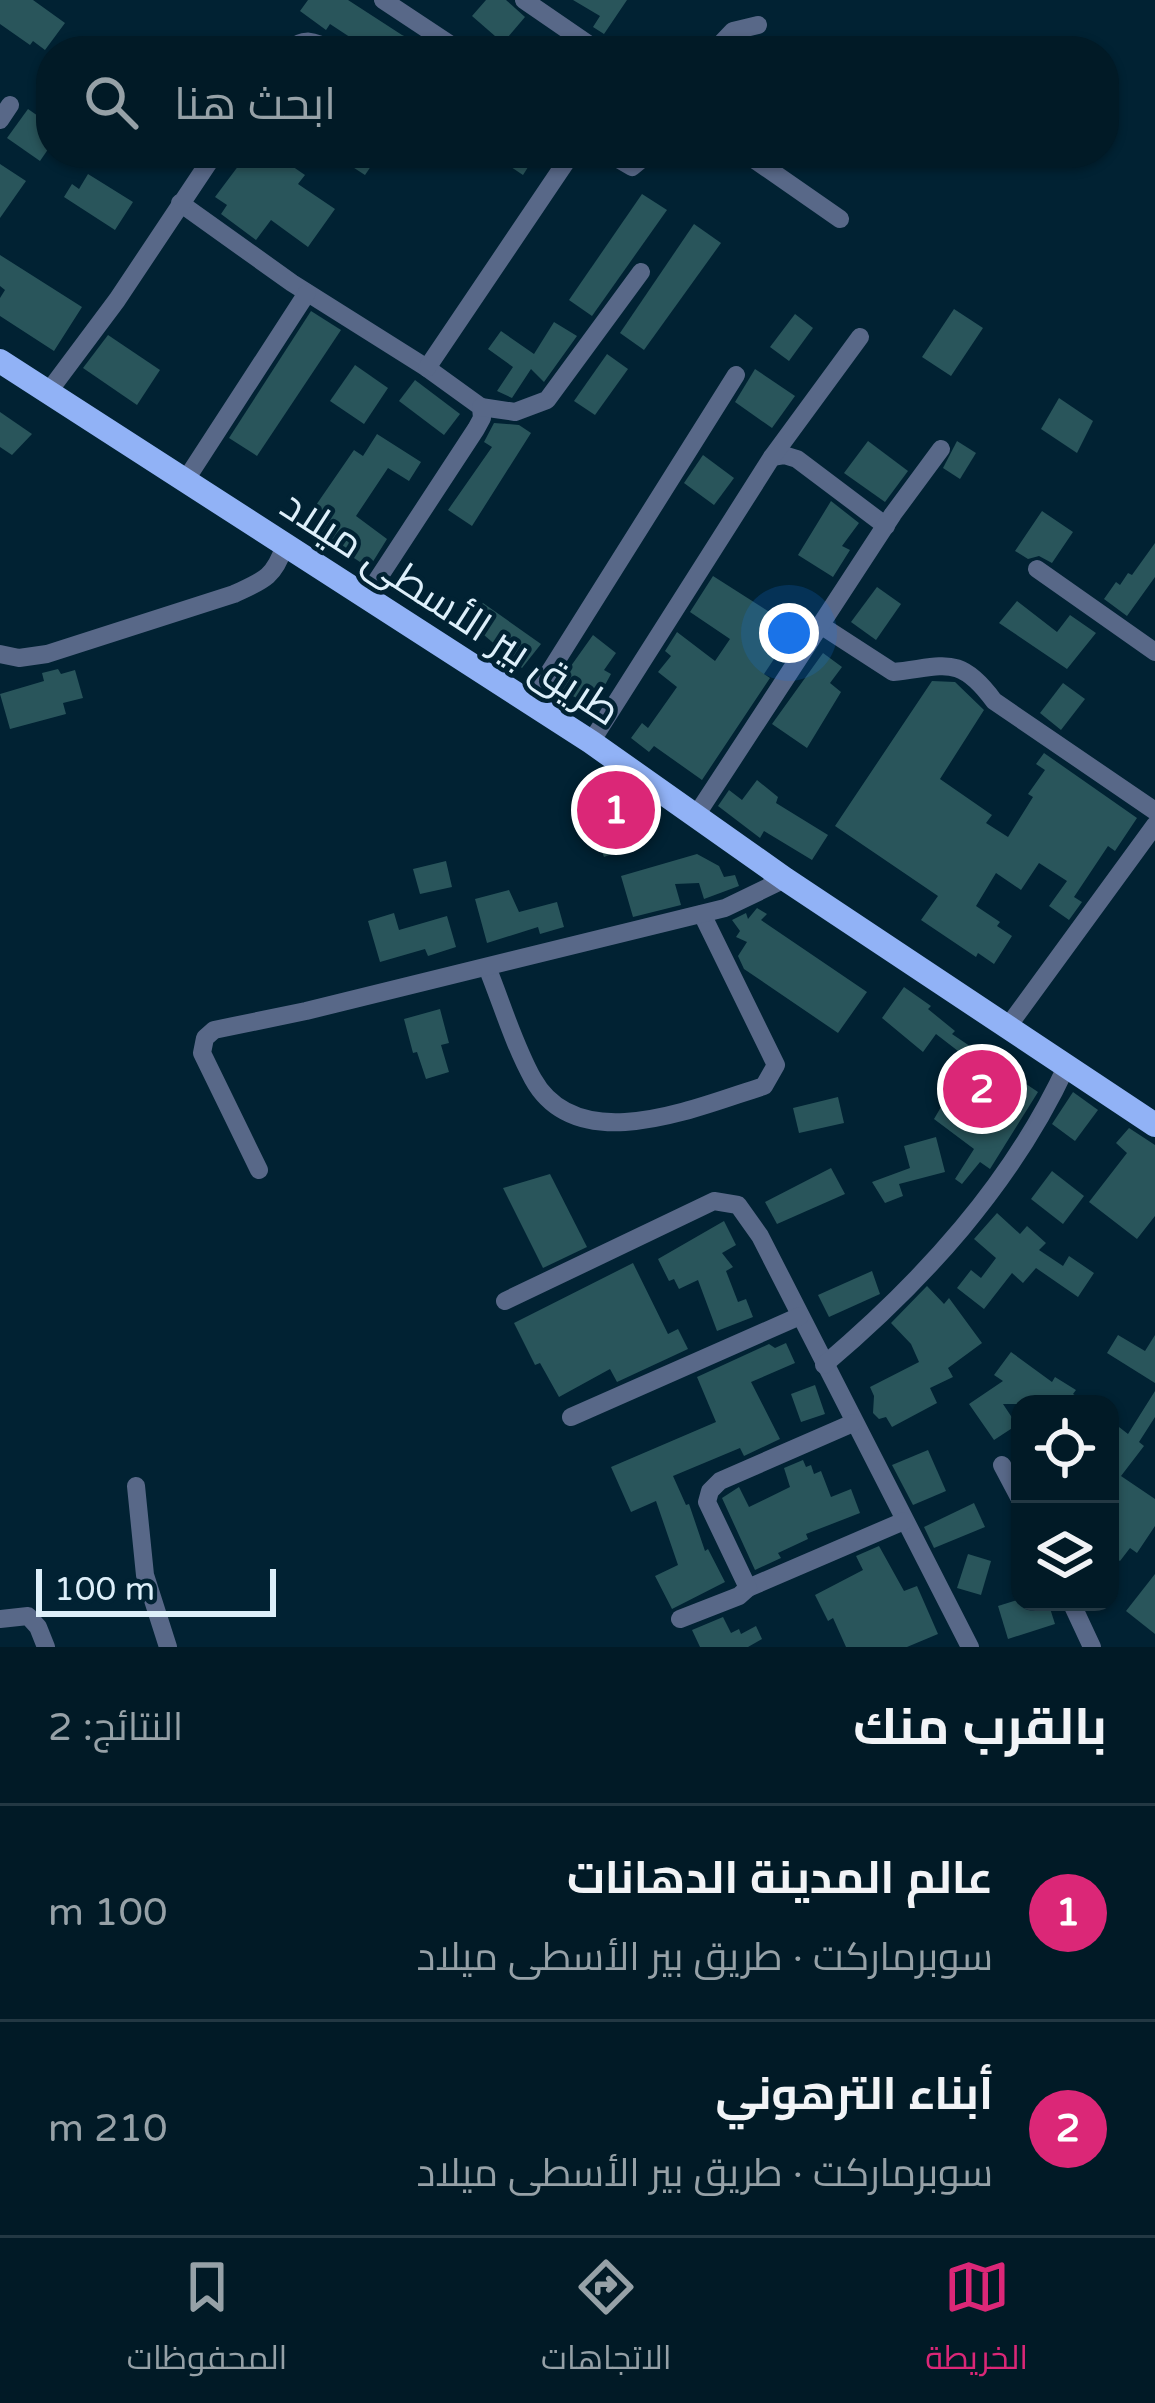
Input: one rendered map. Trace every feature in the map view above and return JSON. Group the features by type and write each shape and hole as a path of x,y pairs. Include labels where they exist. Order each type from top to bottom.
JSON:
{"main road":[{"name":"طريق بير الأسطى ميلاد","path":"0,361 591,742 784,879 1155,1125"}],"street":[{"path":"383,0 406,6 442,36"},
{"path":"524,0 576,36"},
{"path":"728,36 758,25"},
{"path":"49,391 117,300 204,168"},
{"path":"428,368 562,168"},
{"path":"767,168 840,219"},
{"path":"180,203 481,406 514,412 547,400 561,386 641,272"},
{"path":"185,481 308,293"},
{"path":"591,742 772,457 860,337"},
{"path":"530,703 736,375"},
{"path":"366,597 476,429 481,406"},
{"path":"695,817 941,448"},
{"path":"772,457 796,459 886,526"},
{"path":"0,654 19,658 47,654 233,594 278,568 284,547"},
{"path":"1037,569 1155,652"},
{"path":"822,626 893,672 935,664 956,666 974,676 994,701 1155,811"},
{"path":"1009,1025 1155,824"},
{"path":"260,1170 202,1053 214,1030 702,914 758,895 784,879"},
{"path":"487,968 535,1082 561,1110 589,1119 643,1123 764,1086 776,1065 702,914"},
{"path":"824,1365 908,1289 982,1205 1030,1136 1067,1065"},
{"path":"505,1301 713,1201 738,1205 760,1236 967,1646"},
{"path":"571,1417 800,1316"},
{"path":"748,1588 706,1502 710,1491 720,1481 853,1423"},
{"path":"1002,1466 1011,1482"},
{"path":"136,1486 145,1575 169,1647"},
{"path":"680,1619 904,1521"},
{"path":"1075,1611 1093,1647"},
{"path":"0,1618 28,1616 46,1647"}],"building":[{"path":"0,0 33,0 65,23 55,36 36,36 36,43 30,45 0,24"},
{"path":"308,0 348,0 404,36 348,36 330,24 326,30 300,11"},
{"path":"486,0 506,0 525,17 509,36 495,36 472,16"},
{"path":"573,0 627,0 604,34 593,27 600,16"},
{"path":"28,109 36,115 36,158 7,138"},
{"path":"0,164 26,181 0,218"},
{"path":"237,168 295,168 305,175 298,184 335,209 308,247 271,220 256,240 221,214 227,205 215,197"},
{"path":"88,174 133,202 115,230 64,197 72,184 79,189"},
{"path":"642,194 667,210 592,316 569,300"},
{"path":"694,224 721,243 644,350 620,333"},
{"path":"0,255 82,307 54,351 0,316 5,290 0,286"},
{"path":"954,309 983,328 951,376 922,357"},
{"path":"311,311 341,330 257,456 229,438"},
{"path":"795,314 813,328 789,361 770,347"},
{"path":"554,322 577,336 544,382 531,369 512,398 497,391 513,367 488,349 501,331 534,354"},
{"path":"108,335 160,370 137,405 83,368"},
{"path":"607,354 628,369 595,415 574,401"},
{"path":"355,365 388,388 364,424 330,401"},
{"path":"755,369 795,396 772,428 735,402"},
{"path":"415,380 460,414 444,435 399,401"},
{"path":"1059,398 1093,421 1077,453 1041,429"},
{"path":"0,412 32,434 12,455 0,447"},
{"path":"494,423 519,425 531,433 472,526 448,510 492,447 484,442"},
{"path":"377,434 421,462 409,481 388,468 356,516 387,539 369,568 303,524 354,450 363,456"},
{"path":"868,441 908,471 885,502 844,473"},
{"path":"957,441 976,453 960,479 943,468"},
{"path":"703,455 734,478 714,505 684,483"},
{"path":"831,501 859,523 842,546 850,550 833,577 798,555"},
{"path":"1042,511 1073,532 1052,563 1015,551"},
{"path":"1155,543 1155,577 1127,616 1104,599 1116,582 1120,585 1128,573 1132,575"},
{"path":"713,576 782,620 773,633 786,641 764,674 770,678 702,780 654,746 649,752 631,738 642,723 648,728 677,687 658,672 671,656 665,651 677,632 715,661 730,639 690,612"},
{"path":"877,587 901,604 876,640 851,622"},
{"path":"1017,601 1057,632 1070,615 1096,633 1067,669 999,623"},
{"path":"483,603 541,644 522,668 469,622"},
{"path":"593,635 616,653 604,670 611,674 593,707 556,687"},
{"path":"823,653 842,667 830,683 841,692 807,748 772,724"},
{"path":"58,669 61,674 75,670 83,698 63,703 66,714 10,729 0,694 44,681 42,673"},
{"path":"932,681 955,682 984,710 940,779 992,815 986,823 1008,837 1045,770 1036,764 1044,753 1137,818 1115,851 1108,846 1074,897 1082,902 1069,920 1049,906 1067,881 1039,863 1021,890 996,873 976,906 1012,936 994,964 921,920 938,896 835,826"},
{"path":"1063,683 1085,699 1061,730 1040,713"},
{"path":"757,780 778,797 776,803 828,835 812,860 764,831 760,838 718,806 729,790 742,800"},
{"path":"604,807 641,831 643,842 604,857 587,812"},
{"path":"697,854 719,866 724,877 735,875 739,886 704,899 699,883 675,884 681,905 633,917 621,876"},
{"path":"446,861 452,887 420,894 413,869"},
{"path":"509,890 519,912 557,902 564,927 540,934 538,927 487,943 475,899"},
{"path":"757,908 767,914 761,920 867,992 838,1033 744,969 738,956 747,942 736,937 740,931 732,920 746,913 748,919"},
{"path":"394,913 399,930 447,916 456,947 428,956 425,949 380,962 368,921"},
{"path":"904,987 931,1006 928,1009 955,1031 952,1034 1038,1092 990,1169 980,1162 962,1184 955,1179 974,1149 934,1119 954,1085 941,1076 958,1051 936,1034 923,1052 882,1018"},
{"path":"440,1009 449,1043 441,1045 449,1072 426,1079 404,1019"},
{"path":"1073,1092 1098,1110 1075,1141 1052,1124"},
{"path":"838,1097 844,1123 799,1133 793,1108"},
{"path":"1129,1128 1155,1145 1155,1216 1137,1239 1089,1202 1127,1153 1116,1143"},
{"path":"936,1137 945,1172 899,1184 903,1196 885,1203 872,1182 910,1168 904,1146"},
{"path":"831,1168 845,1194 777,1224 765,1202"},
{"path":"1052,1171 1084,1196 1063,1224 1031,1199"},
{"path":"550,1174 587,1247 543,1268 503,1188"},
{"path":"997,1213 1020,1234 1027,1226 1046,1243 1039,1250 1063,1266 1069,1256 1094,1273 1078,1297 1036,1268 1023,1283 1012,1273 984,1309 957,1288 971,1270 981,1278 996,1258 974,1239"},
{"path":"724,1221 736,1245 722,1253 733,1267 726,1271 738,1302 746,1299 753,1317 717,1331 698,1280 679,1289 674,1279 669,1281 658,1259"},
{"path":"633,1263 668,1334 678,1329 688,1349 617,1382 610,1369 559,1397 540,1363 535,1365 514,1323"},
{"path":"872,1271 880,1294 829,1317 818,1295"},
{"path":"927,1286 944,1304 949,1298 982,1343 948,1368 953,1377 930,1388 937,1403 892,1427 886,1417 879,1419 873,1413 870,1387 919,1362 911,1344 891,1323"},
{"path":"1118,1335 1145,1351 1155,1335 1155,1383 1107,1353"},
{"path":"786,1343 795,1363 751,1382 780,1439 744,1456 740,1448 673,1476 689,1504 705,1551 708,1549 725,1582 672,1609 655,1576 678,1565 656,1501 631,1512 611,1467 716,1422 697,1377 769,1344 775,1348"},
{"path":"1011,1352 1052,1382 1055,1377 1076,1390 1075,1395 1011,1395 1011,1404 1003,1404 1011,1416 1011,1429 994,1440 969,1404 1003,1381 994,1375"},
{"path":"815,1385 825,1414 801,1422 791,1394"},
{"path":"1155,1391 1155,1417 1139,1442 1144,1446 1121,1476 1155,1499 1155,1526 1137,1553 1130,1548 1120,1561 1119,1427 1128,1434"},
{"path":"928,1450 946,1491 913,1505 892,1465"},
{"path":"803,1460 814,1474 821,1471 831,1497 851,1489 860,1513 806,1534 808,1539 755,1570 722,1498 739,1487 749,1507 790,1487 784,1468"},
{"path":"974,1503 985,1527 934,1548 924,1527"},
{"path":"879,1546 904,1591 917,1586 938,1634 907,1647 846,1647 833,1618 828,1621 815,1595 863,1570 856,1556"},
{"path":"968,1554 991,1561 981,1595 957,1588"},
{"path":"1155,1574 1155,1634 1126,1611"},
{"path":"1011,1602 1011,1611 1051,1611 1055,1624 1008,1639 998,1606"},
{"path":"723,1617 731,1633 739,1629 741,1634 756,1626 762,1639 748,1647 700,1647 692,1630"}],"place":[{"name":"عالم المدينة الدهانات","path":"616,810"},
{"name":"أبناء الترهوني","path":"982,1089"}]}
